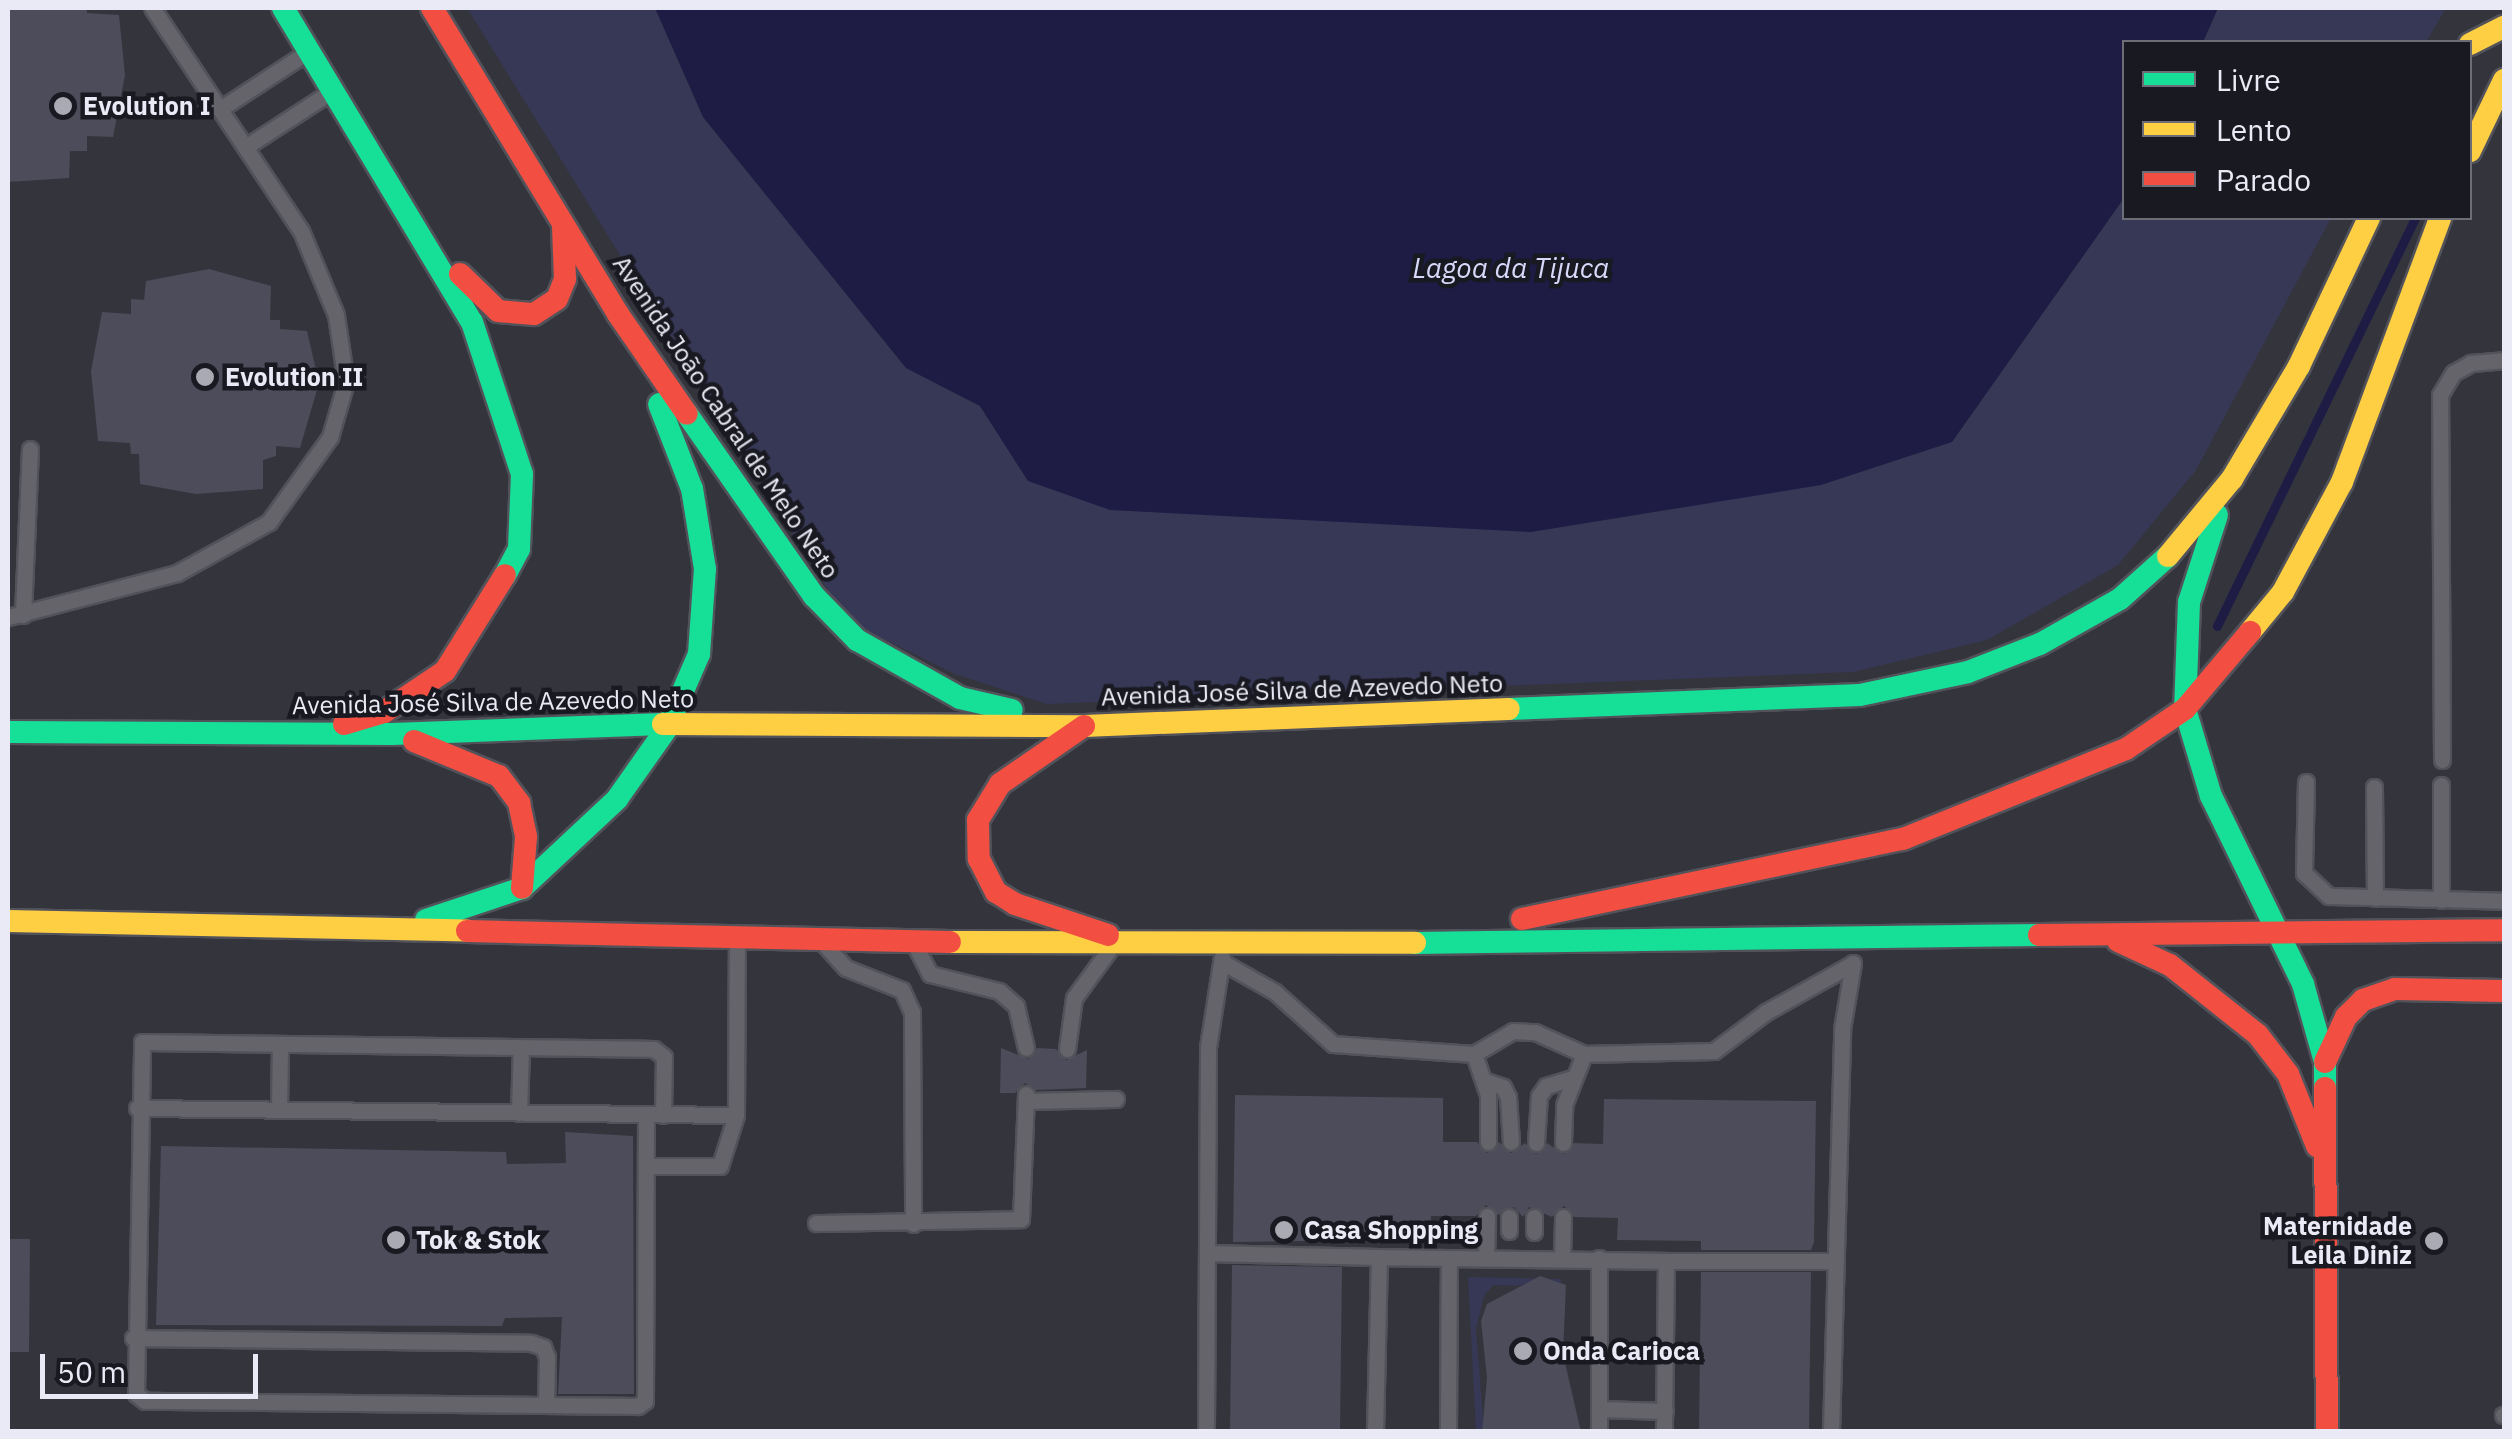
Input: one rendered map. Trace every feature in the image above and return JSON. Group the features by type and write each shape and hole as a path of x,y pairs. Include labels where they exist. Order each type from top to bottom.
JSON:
{"street":[{"path":"282,8 428,243 472,322 522,474 519,549 502,591 445,672 384,712 315,734"},
{"name":"Avenida João Cabral de Melo Neto","path":"432,8 618,314 814,596 857,640 960,698 1084,726"},
{"path":"2460,37 2504,27"},
{"path":"2472,147 2504,80"},
{"name":"Avenida José Silva de Azevedo Neto","path":"8,732 392,734 583,724 667,728 1084,726 1860,695 1968,672 2040,644 2120,599 2184,542 2232,479 2298,366 2367,220"},
{"path":"1432,937 1903,839 1987,810 2126,749 2185,708 2282,592 2342,482 2439,220"},
{"path":"428,243 498,311 534,314 556,299 565,279 563,222"},
{"path":"381,932 522,888 617,798 667,728 699,654 704,569 692,489 618,314"},
{"path":"2232,479 2189,602 2185,708 2211,796 2281,935 2325,1062 2330,1183 2327,1432"},
{"path":"1084,726 1000,784 978,820 979,858 996,892 1014,904 1123,945"},
{"path":"392,734 499,776 522,820 522,888"},
{"path":"8,920 381,932 1123,945 1221,951 1432,937 2281,935 2504,930"},
{"path":"2103,934 2170,965 2258,1036 2288,1074 2330,1183"},
{"path":"2325,1062 2346,1018 2363,1000 2395,989 2504,990"}],"lane":[{"path":"30,449 15,616 177,573 226,550 269,522 330,437 346,382 336,316 301,231 248,146 152,8"},
{"path":"220,109 310,51"},
{"path":"248,146 334,90"},
{"path":"2442,760 2440,395 2462,368 2504,360"},
{"path":"2306,782 2304,873 2329,896 2504,901"},
{"path":"2441,785 2441,900"},
{"path":"2374,787 2375,898"},
{"path":"1206,1432 1208,1046 1221,951 1333,1044 1474,1054 1513,1031 1535,1032 1584,1054 1714,1051 1766,1012 1850,965 1889,934"},
{"path":"646,1166 720,1166 736,1115 737,939"},
{"path":"822,941 846,968 902,990 912,1012 913,1224"},
{"path":"914,943 930,974 998,990 1016,1006 1026,1048"},
{"path":"1067,1049 1074,998 1123,945"},
{"path":"1831,1432 1842,1029 1850,965"},
{"path":"142,1042 521,1048 660,1050 646,1166 644,1401 638,1406 145,1401 133,1387 137,1108 142,1042"},
{"path":"279,1109 280,1044"},
{"path":"519,1113 521,1048"},
{"path":"1474,1054 1485,1081 1488,1142"},
{"path":"1564,1143 1573,1078 1584,1054"},
{"path":"1536,1143 1539,1096 1546,1086 1573,1078"},
{"path":"1485,1081 1502,1087 1508,1097 1511,1142"},
{"path":"816,1222 1021,1220 1026,1097 1116,1100"},
{"path":"137,1108 736,1115"},
{"path":"1486,1216 1486,1258"},
{"path":"1562,1259 1563,1217"},
{"path":"1208,1254 1836,1261"},
{"path":"1375,1432 1379,1256"},
{"path":"1599,1258 1599,1432"},
{"path":"1448,1432 1449,1259"},
{"path":"1664,1432 1666,1261"},
{"path":"133,1338 532,1342 544,1346 547,1357 546,1405"},
{"path":"1599,1409 1664,1410"}],"shaded area":[{"path":"467,8 655,8 703,117 906,368 980,406 1028,481 1952,442 2122,201 2122,220 2330,220 2196,470 2118,565 1987,640 1853,672 1047,704 955,674 847,621"},
{"path":"2218,8 2446,8 2427,40 2204,40"},
{"path":"1468,1277 1561,1279 1561,1286 1493,1285 1484,1296 1476,1328 1484,1431 1476,1431"}],"water":[{"name":"Lagoa da Tijuca","path":"655,8 2218,8 2204,40 2122,40 2122,201 1952,442 1821,485 1531,532 1110,510 1028,481 980,406 906,368 703,117"}],"building":[{"name":"Evolution I","path":"8,8 87,8 87,13 119,15 125,75 113,137 87,136 87,151 70,151 69,178 8,182"},
{"name":"Evolution II","path":"209,269 271,286 270,320 280,320 280,329 307,331 319,383 300,448 276,446 276,456 263,460 263,489 196,494 140,484 139,454 131,454 130,443 98,441 91,371 102,312 131,314 131,299 144,300 146,281"},
{"path":"1001,1048 1028,1059 1037,1048 1056,1049 1066,1060 1087,1050 1086,1088 1036,1090 1025,1083 1015,1093 1000,1093"},
{"path":"1235,1095 1443,1098 1443,1142 1477,1142 1487,1153 1499,1142 1511,1153 1525,1143 1536,1154 1547,1143 1564,1154 1574,1143 1603,1144 1604,1099 1816,1101 1814,1242 1811,1250 1701,1250 1701,1241 1617,1240 1618,1218 1574,1217 1564,1206 1552,1217 1529,1207 1523,1217 1514,1207 1498,1215 1486,1205 1476,1216 1431,1216 1430,1239 1233,1242"},
{"name":"Tok & Stok","path":"565,1132 633,1136 634,1394 558,1394 562,1317 505,1318 502,1326 156,1325 161,1146 506,1152 507,1164 566,1163"},
{"path":"8,1239 30,1239 29,1352 8,1352"},
{"path":"1232,1265 1342,1267 1340,1432 1230,1432"},
{"path":"1701,1272 1811,1272 1809,1432 1699,1432"},
{"name":"Onda Carioca","path":"1540,1276 1566,1285 1563,1354 1581,1432 1482,1432 1487,1378 1481,1321 1487,1304"}],"waterway":[{"path":"2217,626 2414,220"}],"traffic: fast":[{"path":"283,8 472,322 522,474 519,549 505,575"},
{"path":"426,920 522,888 617,799 667,728 699,654 705,569 692,489 659,404"},
{"path":"687,414 814,596 857,640 960,698 1012,710"},
{"path":"2217,515 2189,602 2185,709 2211,796 2303,984 2325,1062 2325,1088"},
{"path":"1509,709 1860,695 1968,672 2040,644 2120,599 2168,556"},
{"path":"8,732 392,734 663,724"},
{"path":"1415,943 2039,935"}],"traffic: slow":[{"path":"2472,43 2504,27"},
{"path":"2472,147 2504,80"},
{"path":"2168,556 2232,479 2299,366 2368,220"},
{"path":"2250,632 2283,592 2342,482 2439,220"},
{"path":"663,724 1084,726 1509,709"},
{"path":"8,921 467,931"},
{"path":"950,942 1415,943"}],"traffic: jam":[{"path":"432,8 618,314 687,414"},
{"path":"460,274 498,311 534,314 557,299 565,279 563,226"},
{"path":"344,724 384,712 445,671 505,575"},
{"path":"1522,919 1903,839 2126,749 2185,709 2250,632"},
{"path":"1084,726 1000,784 978,820 979,859 996,892 1015,904 1108,935"},
{"path":"414,741 499,776 519,803 526,837 522,888"},
{"path":"2039,935 2504,930"},
{"path":"467,931 950,942"},
{"path":"2118,941 2170,965 2258,1035 2288,1074 2317,1146"},
{"path":"2325,1062 2346,1017 2363,1000 2395,989 2504,991"},
{"path":"2325,1088 2327,1432"}],"place":[{"name":"Evolution I","path":"63,106"},
{"name":"Evolution II","path":"205,377"},
{"name":"Casa Shopping","path":"1284,1230"},
{"name":"Tok & Stok","path":"396,1240"},
{"name":"Maternidade Leila Diniz","path":"2434,1241"},
{"name":"Onda Carioca","path":"1523,1351"}]}
